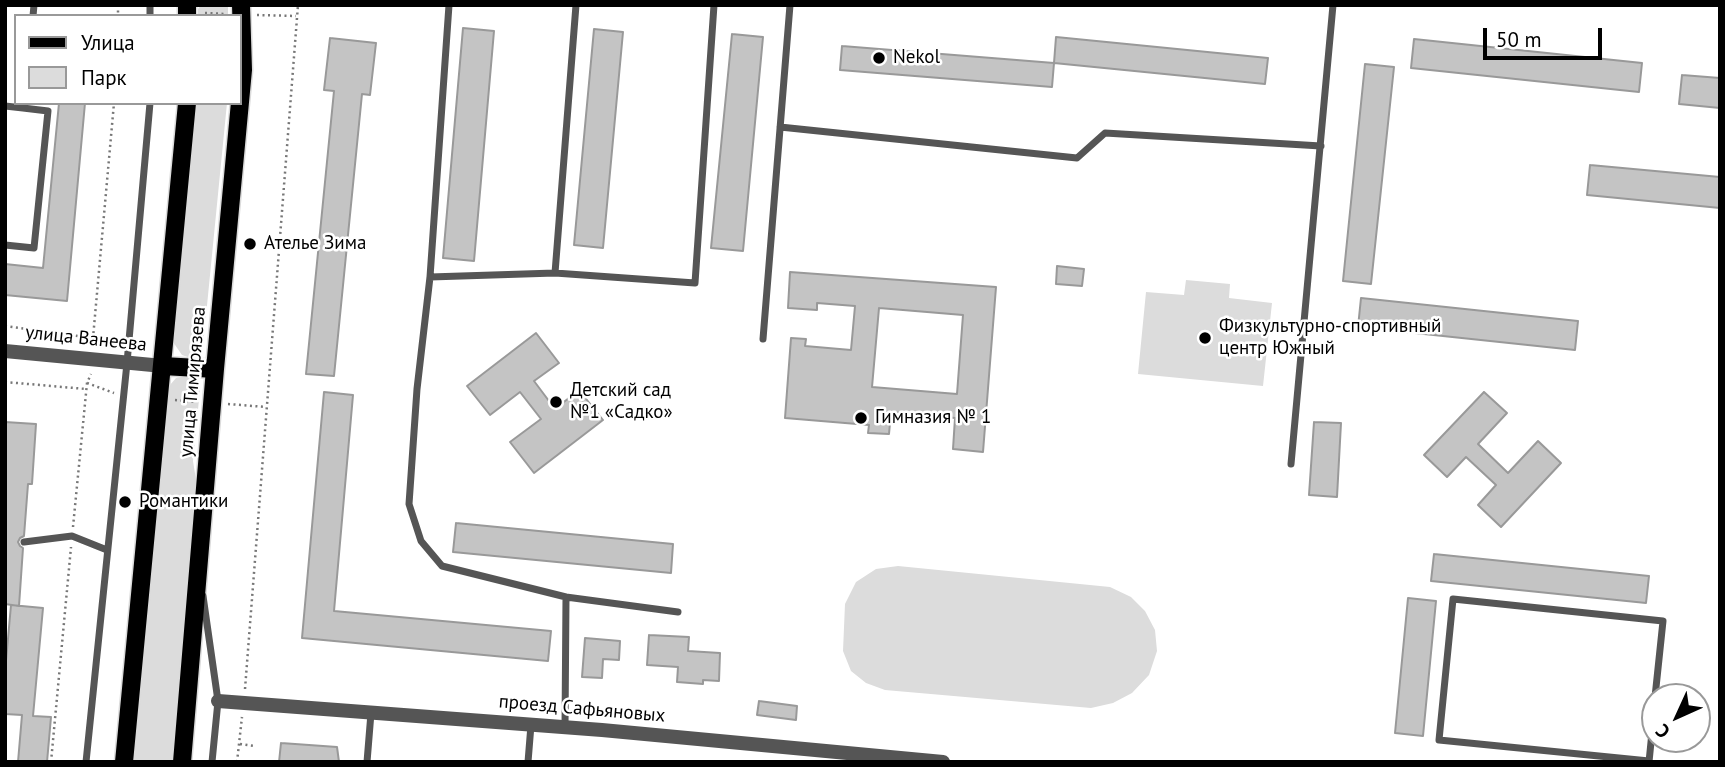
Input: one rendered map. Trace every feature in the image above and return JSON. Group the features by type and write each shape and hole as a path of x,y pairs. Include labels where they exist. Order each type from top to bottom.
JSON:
{"main road":[{"name":"улица Тимирязева","path":"242,40 242,81"},
{"name":"улица Тимирязева","path":"124,762 187,105"},
{"name":"улица Тимирязева","path":"182,762 240,105"},
{"path":"163,366 215,369"}],"street":[{"name":"улица Ванеева","path":"5,351 163,366"},
{"name":"проезд Сафьяновых","path":"218,701 531,724 940,762"}],"lane":[{"path":"449,5 430,277 417,389 409,504 421,541 442,566 566,597 678,612"},
{"path":"555,273 576,5"},
{"path":"430,277 555,273 695,283 714,5"},
{"path":"763,340 790,5"},
{"path":"1291,464 1333,5"},
{"path":"86,762 127,363 150,105"},
{"path":"5,106 48,111 34,248 5,245"},
{"path":"780,127 1077,158 1104,133 1321,146"},
{"path":"24,542 72,536 107,550"},
{"path":"198,565 218,701 212,762"},
{"path":"565,727 566,597"},
{"path":"1649,762 1439,740 1453,600 1663,621 1657,683"},
{"path":"367,762 371,712"},
{"path":"528,762 531,724"}],"path":[{"path":"237,762 244,703 298,5"},
{"path":"187,11 241,10 297,16"},
{"path":"51,762 86,389 96,360 93,338 114,105"},
{"path":"5,326 93,338"},
{"path":"5,382 86,389"},
{"path":"238,744 254,746"}],"green space":[{"path":"201,5 228,5 228,14 198,14"},
{"path":"196,105 227,105 203,346 198,354 191,358 182,355 173,342"},
{"name":"Физкультурно-спортивный центр Южный","path":"1186,280 1230,284 1229,298 1272,303 1263,386 1138,374 1146,292 1184,295"},
{"path":"187,376 196,380 200,389 193,461 196,480 172,762 133,762 168,396 170,385 176,378"},
{"path":"898,566 1110,587 1131,597 1145,611 1155,630 1157,651 1149,675 1132,693 1113,703 1091,708 885,690 866,683 851,671 843,651 845,604 856,582 876,569"}],"building":[{"path":"463,28 494,31 474,261 443,258"},
{"path":"594,29 623,32 603,248 574,245"},
{"path":"732,34 763,37 743,251 711,248"},
{"path":"1056,37 1268,58 1265,84 1054,63"},
{"path":"330,38 376,43 370,95 362,94 334,376 306,374 334,91 324,90"},
{"path":"1414,39 1642,63 1639,92 1411,68"},
{"path":"842,46 1054,63 1052,87 840,70"},
{"path":"1365,64 1394,67 1371,284 1343,281"},
{"path":"1682,75 1720,78 1720,108 1679,104"},
{"path":"59,105 85,105 67,301 5,295 5,264 43,268"},
{"path":"1590,165 1720,177 1720,208 1587,195"},
{"path":"1057,266 1084,269 1082,286 1056,284"},
{"path":"790,272 996,287 983,452 953,449 955,418 891,412 889,434 868,433 869,425 785,418 791,338 806,339 805,346 851,350 855,306 817,303 817,310 788,308","holes":["879,308 963,315 957,394 872,387"]},
{"path":"1361,298 1578,321 1575,350 1358,327"},
{"path":"536,333 559,363 534,381 555,409 579,390 603,420 534,473 510,442 541,419 520,392 490,415 467,386"},
{"path":"324,392 353,395 334,611 551,631 548,661 302,638"},
{"path":"1484,392 1507,413 1478,444 1508,473 1538,441 1561,463 1501,527 1478,505 1496,485 1466,457 1447,477 1424,455"},
{"path":"5,422 36,424 32,484 28,484 24,536 18,542 23,548 19,606 5,604"},
{"path":"1314,422 1341,423 1337,497 1309,495"},
{"path":"456,523 673,544 671,573 453,552"},
{"path":"1434,554 1649,576 1646,603 1431,581"},
{"path":"1408,598 1436,601 1423,736 1395,733"},
{"path":"11,605 43,608 33,716 51,717 47,762 18,762 22,715 5,714 5,672"},
{"path":"649,635 689,637 688,651 720,653 719,681 703,680 703,684 677,682 678,667 647,665"},
{"path":"585,638 620,641 619,660 603,659 602,678 582,677"},
{"path":"759,701 797,706 796,720 757,715"},
{"path":"281,743 337,747 339,762 279,762"}],"place":[{"name":"Nekol","path":"879,58"},
{"name":"Ателье Зима","path":"250,244"},
{"name":"Физкультурно-спортивный центр Южный","path":"1205,338"},
{"name":"Детский сад №1 «Cадко»","path":"556,402"},
{"name":"Гимназия № 1","path":"861,418"},
{"name":"Романтики","path":"125,502"}]}
